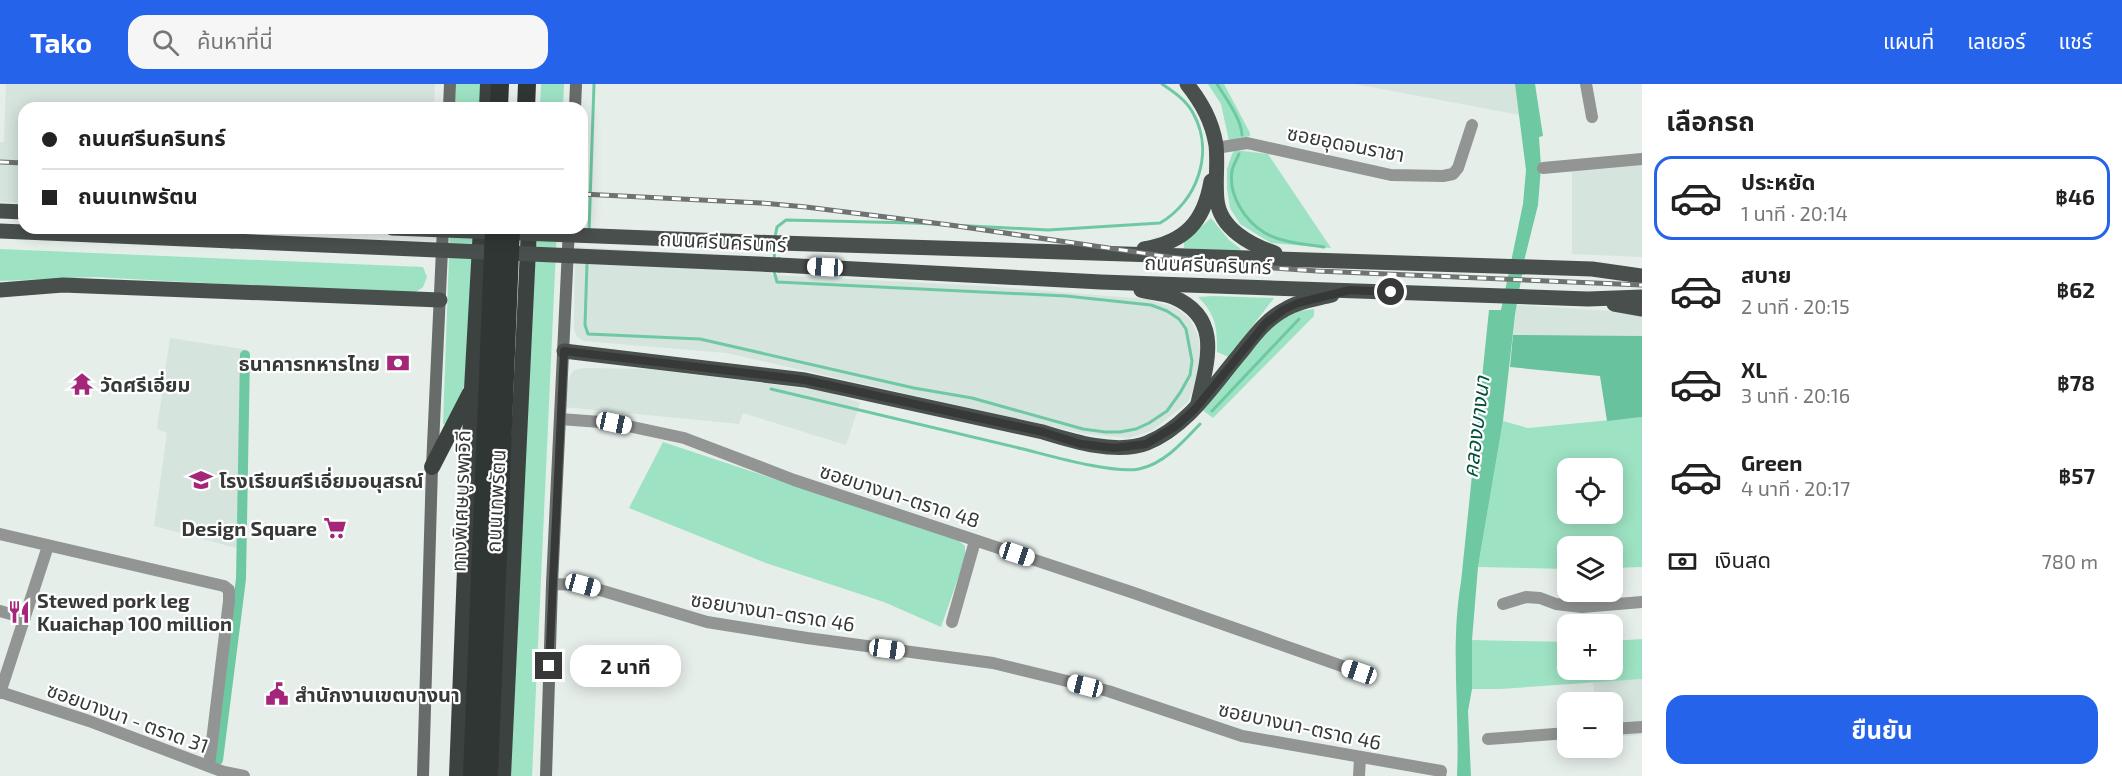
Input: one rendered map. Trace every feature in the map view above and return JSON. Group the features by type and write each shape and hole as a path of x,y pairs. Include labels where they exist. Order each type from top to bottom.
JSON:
{"highway":[{"path":"487,102 488,84"},
{"path":"499,102 500,84"},
{"path":"516,102 517,84"},
{"path":"526,102 527,84"},
{"path":"534,102 535,84"},
{"name":"ถนนเทพรัตน","path":"457,776 472,389 481,234"},
{"name":"ทางพิเศษบูรพาวิถี","path":"472,776 494,234"},
{"name":"ทางพิเศษบูรพาวิถี","path":"489,776 511,234"},
{"path":"501,776 521,234"},
{"name":"ถนนเทพรัตน","path":"501,776 529,234"},
{"path":"432,467 472,389"}],"main road":[{"path":"449,102 450,84"},
{"path":"575,102 576,84"},
{"path":"1187,84 1207,112 1216,153 1217,202 1224,220 1234,231 1256,247 1290,258"},
{"path":"1115,253 1157,247 1190,231 1200,217 1208,197 1216,153"},
{"path":"0,211 18,212"},
{"name":"ถนนศรีนครินทร์","path":"0,231 18,232"},
{"name":"ถนนศรีนครินทร์","path":"70,234 780,265 1101,282 1588,299 1642,297"},
{"path":"423,776 432,467 443,234"},
{"name":"ถนนศรีนครินทร์","path":"547,234 1592,269 1642,266"},
{"path":"546,776 552,584 569,234"},
{"name":"ถนนศรีนครินทร์","path":"1592,269 1642,276"},
{"path":"1101,282 1172,297 1197,311 1207,332 1209,355 1197,406"},
{"path":"1,292 63,285 440,300"},
{"path":"564,351 805,380 1043,432 1081,444 1114,448 1146,444 1176,426 1197,406 1265,324 1283,310 1298,303 1350,290"},
{"name":"ถนนศรีนครินทร์","path":"1588,299 1642,309"}],"street":[{"path":"1586,84 1592,117"},
{"name":"ซอยอุดอนราชา","path":"1216,153 1247,143 1391,175 1443,176 1453,174 1458,168 1472,125"},
{"path":"1543,168 1642,159"},
{"name":"ซอยบางนา-ตราด 48","path":"560,419 614,423 684,438 794,480 1134,593 1359,672"},
{"path":"0,534 224,586 229,590 230,601 209,766"},
{"path":"952,622 975,541"},
{"path":"0,692 48,546"},
{"name":"ซอยบางนา-ตราด 46","path":"552,584 583,585 707,622 993,663 1108,692 1242,736 1441,771 1440,776"},
{"path":"1503,604 1526,597 1582,607 1642,602"},
{"path":"0,611 25,618"},
{"name":"ซอยบางนา - ตราด 31","path":"0,692 209,766 244,776"},
{"path":"1623,728 1642,727"},
{"path":"1488,739 1557,734"},
{"path":"1359,776 1360,758"}],"shaded area":[{"path":"6,84 435,84 434,102 18,102 18,203 0,202 0,142 4,142"},
{"path":"456,84 485,84 484,102 455,102"},
{"path":"541,84 564,84 563,102 540,102"},
{"path":"1208,84 1224,84 1250,136 1229,141 1221,104"},
{"path":"1355,84 1515,84 1520,115"},
{"path":"1515,84 1535,84 1543,136 1539,137 1541,167 1538,205 1525,257 1515,315 1503,421 1478,567 1472,640 1472,689 1468,711 1471,776 1457,776 1456,630 1489,310 1501,310 1523,204 1526,170"},
{"path":"1235,150 1268,154 1331,248 1271,243 1240,224 1230,208 1227,188 1227,169"},
{"path":"1642,162 1642,257 1572,254 1572,170"},
{"path":"1211,218 1229,240 1241,249 1237,251 1184,248 1184,242"},
{"path":"450,234 477,234 468,377 447,425 443,424"},
{"path":"534,234 557,234 532,776 510,776"},
{"path":"575,247 771,257 771,275 985,286 1146,299 1176,308 1190,319 1198,336 1201,356 1197,379 1188,402 1153,430 1129,438 1086,434 726,353 584,341 577,337 574,330"},
{"path":"0,249 423,267 427,277 423,287 413,294 94,277 0,281"},
{"path":"1198,297 1274,298 1229,357 1217,352 1217,335 1212,316"},
{"path":"1517,305 1642,313 1642,336 1513,335"},
{"path":"1314,309 1314,316 1213,418 1201,409 1280,319 1300,311"},
{"path":"1513,335 1642,336 1642,417 1607,421 1600,376 1510,367"},
{"name":"โรงเรียนศรีเอี่ยมอนุสรณ์","path":"170,338 243,349 240,549 154,526 167,433 157,429"},
{"path":"584,368 649,369 786,386 829,392 860,403 846,445 743,413 739,424 564,407 569,377 574,370"},
{"path":"1642,417 1642,567 1623,568 1623,536 1557,536 1557,569 1478,567 1503,421 1528,428"},
{"path":"663,442 958,540 965,546 965,558 941,627 884,602 766,563 629,508"},
{"path":"1642,639 1642,679 1472,689 1472,640 1557,642 1557,680 1623,680 1623,640"},
{"path":"1642,679 1642,735 1623,736 1623,692 1594,692 1593,682"}],"waterway":[{"path":"589,232 594,84"},
{"path":"775,237 777,227 786,220 914,223 1048,230 1160,223 1173,214 1193,189 1202,159 1199,128 1193,113 1187,104 1162,84"},
{"path":"1217,84 1236,115 1242,135"},
{"path":"1239,154 1234,164 1231,180 1235,198 1251,222 1265,233 1279,239 1324,247"},
{"path":"774,261 775,247"},
{"path":"587,263 585,325 588,334 700,339 914,388 972,398 1083,429 1120,432 1136,429 1149,423 1167,411 1190,375 1192,361 1186,329 1179,319 1151,305 1066,296 777,282 774,271"},
{"path":"1212,411 1299,319"},
{"path":"218,760 241,579 245,355"},
{"path":"771,389 1065,460 1114,469 1139,469 1157,462 1173,451 1200,424"}],"railway":[{"path":"0,162 18,163"},
{"path":"588,194 806,207 1259,267 1642,285"}],"place":[{"name":"ธนาคารทหารไทย","path":"398,363"},
{"name":"วัดศรีเอี่ยม","path":"82,384"},
{"name":"โรงเรียนศรีเอี่ยมอนุสรณ์","path":"201,480"},
{"name":"Design Square","path":"335,528"},
{"name":"Stewed pork leg Kuaichap 100 million","path":"19,612"},
{"name":"สำนักงานเขตบางนา","path":"277,694"}],"route":[{"path":"549,666 564,351 805,380 1043,432 1081,444 1114,448 1146,444 1176,426 1195,409 1265,324 1283,310 1298,303 1350,290 1391,292"}],"water label":[{"name":"คลองบางนา","path":"1475,427"}]}
